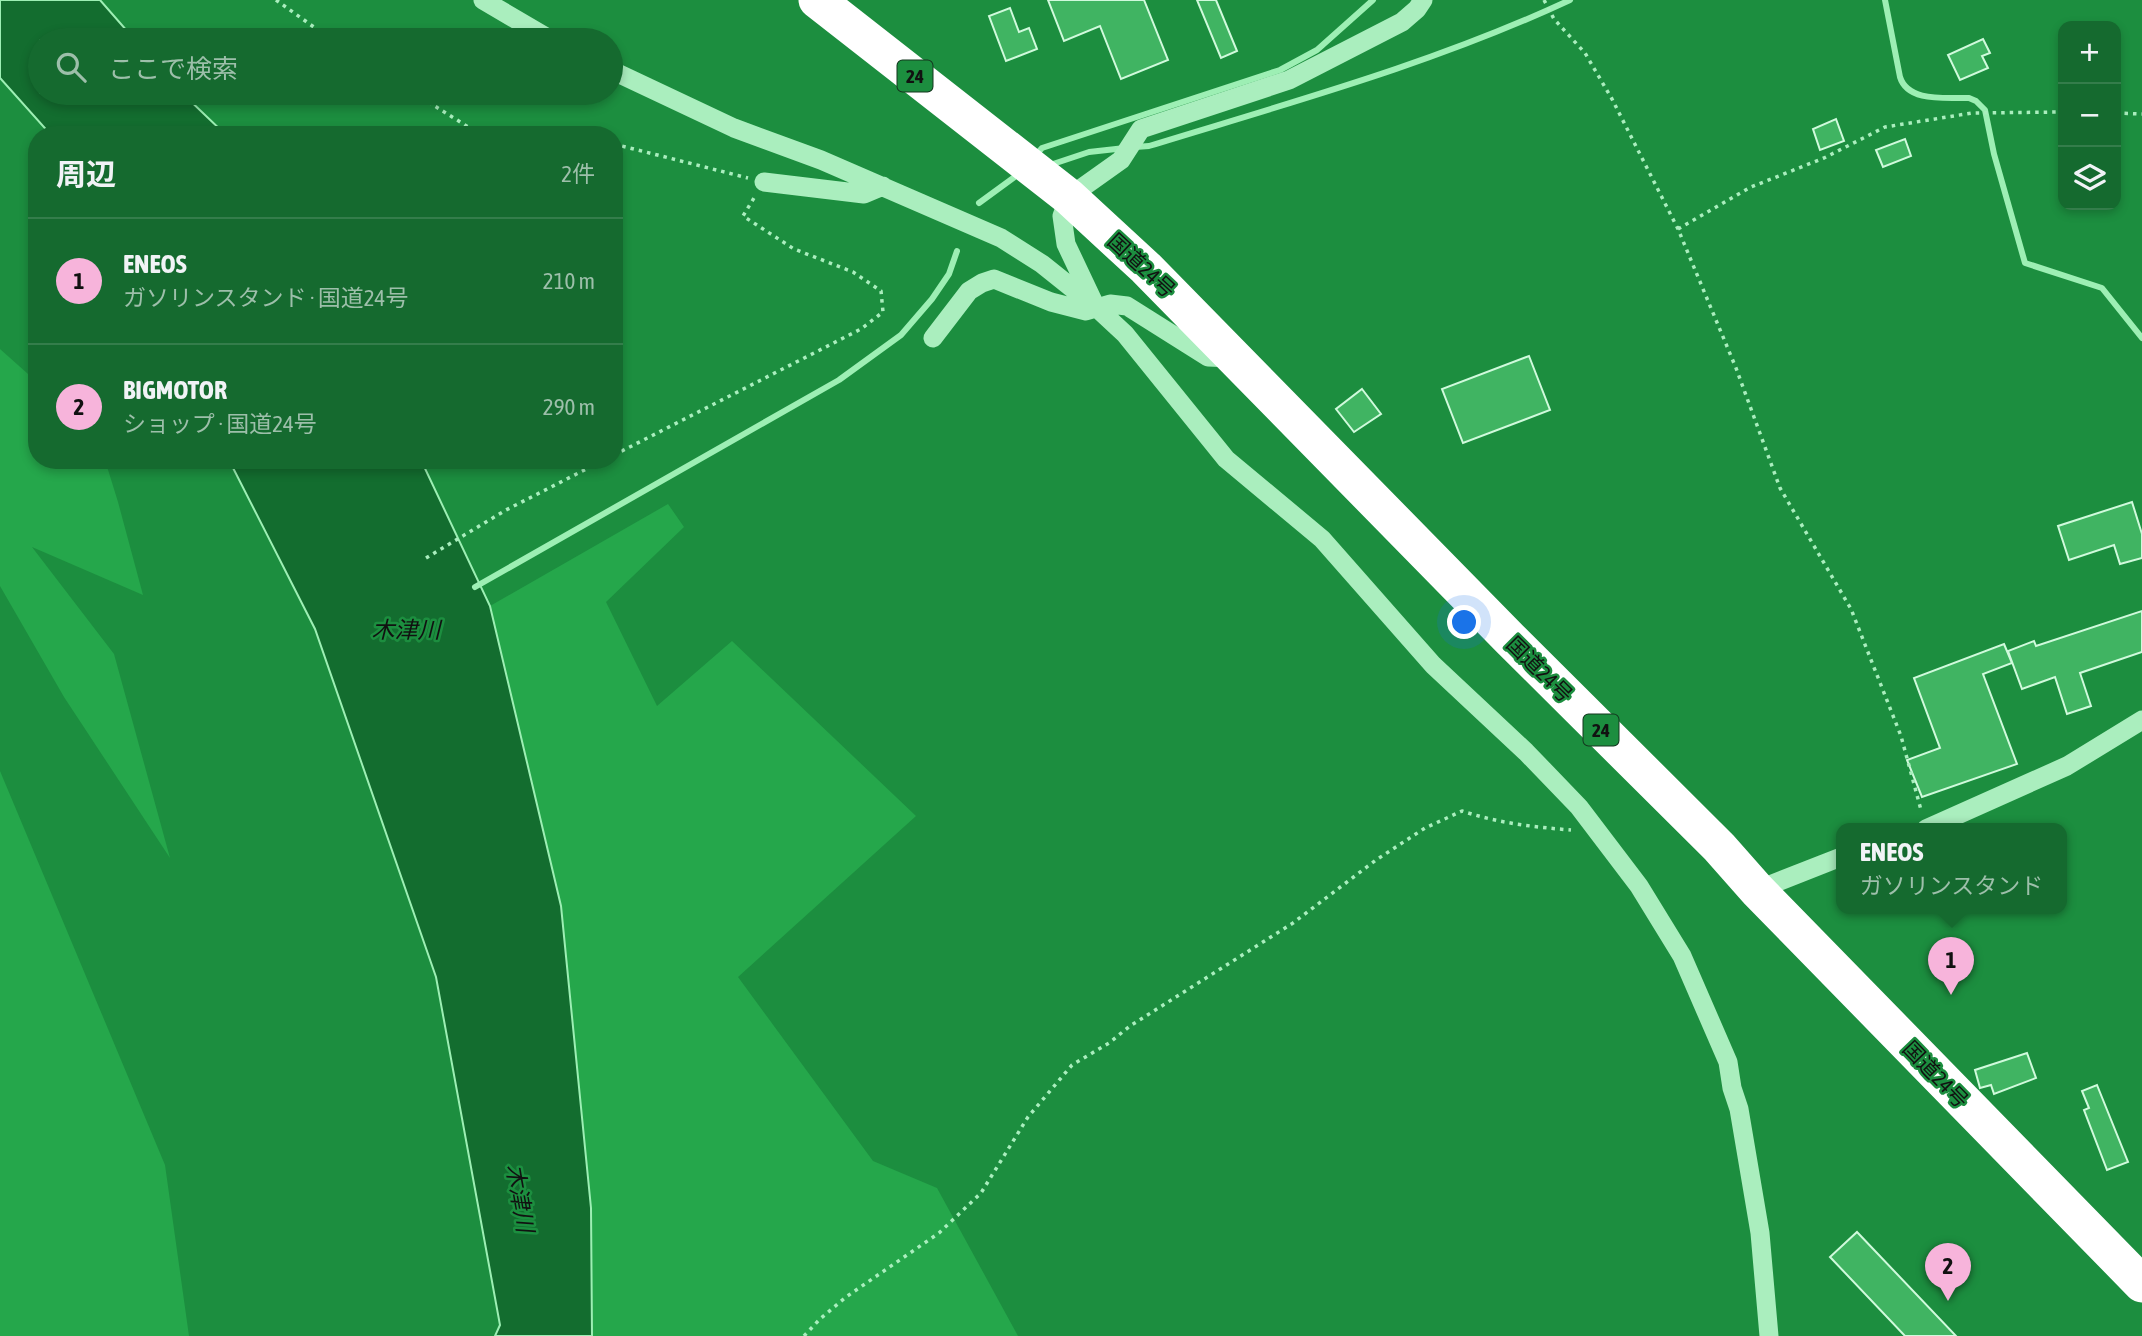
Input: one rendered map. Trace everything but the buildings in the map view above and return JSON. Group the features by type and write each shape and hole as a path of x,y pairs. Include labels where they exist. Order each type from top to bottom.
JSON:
{"highway":[{"name":"国道24号","path":"817,0 1060,191 1146,268 1237,358 1305,432 1719,847 1757,890 2142,1284"}],"street":[{"path":"483,0 531,28"},
{"path":"1097,308 1066,244 1060,191 1121,160 1142,129 1289,80 1402,22 1423,0"},
{"path":"623,76 734,128 821,160 1000,237 1042,264 1125,334 1226,459 1322,539 1433,664 1526,752 1579,807 1639,886 1682,956 1728,1062 1739,1109 1760,1233 1769,1336"},
{"path":"764,182 864,194 883,186"},
{"path":"933,338 969,291 995,279 1051,302 1086,311 1110,304 1127,306 1208,357 1237,358"},
{"path":"1924,822 2067,766 2142,720"},
{"path":"1757,890 1836,859"}],"path":[{"path":"276,0 315,28"},
{"path":"1544,0 1554,19 1585,53 1612,99 1678,229 1736,368 1780,488 1851,609 1901,736 1924,822"},
{"path":"433,105 467,126"},
{"path":"1678,229 1751,187 1824,158 1885,127 1972,113 2058,112"},
{"path":"2121,113 2142,114"},
{"path":"623,146 764,182 743,216 794,249 853,272 881,291 883,312 861,330 623,450"},
{"path":"426,558 506,510 586,469"},
{"path":"804,1336 846,1297 939,1233 981,1193 1028,1117 1072,1065 1293,923 1376,860 1425,828 1462,811 1490,820 1529,827 1597,831"}],"shaded area":[{"path":"0,349 28,374 28,469 108,469 143,595 32,547 114,654 170,858 64,697 0,586"},
{"path":"668,504 684,527 606,602 657,706 732,641 916,816 738,977 873,1161 937,1188 1018,1336 592,1336 591,1208 561,906 490,606"},
{"path":"0,771 165,1165 189,1336 0,1336"}],"water":[{"path":"0,0 100,0 124,28 28,28 28,105 195,105 217,126 43,126 0,78"},
{"name":"木津川","path":"234,469 425,469 490,606 561,906 591,1208 592,1336 495,1336 500,1325 436,977 315,629"}],"waterway":[{"path":"1034,157 1042,148 1280,70 1317,50 1373,0"},
{"path":"1135,147 1149,146 1362,80 1467,43 1570,0"},
{"path":"1885,0 1900,77 1904,85 1911,91 1929,97 1969,98 1985,110 1994,154 2025,263 2102,288 2142,338"},
{"path":"1050,165 1089,152 1125,148"},
{"path":"979,203 1020,173"},
{"path":"475,587 839,380 901,335 949,274 957,251"}],"place":[{"name":"ENEOS","path":"1951,995"},
{"name":"BIGMOTOR","path":"1948,1301"}]}
